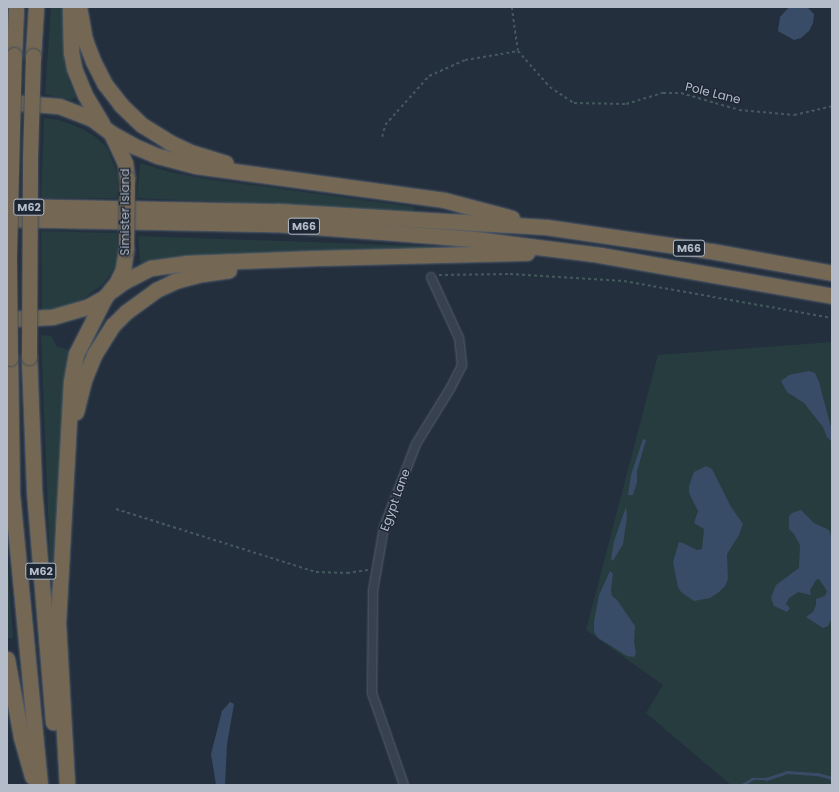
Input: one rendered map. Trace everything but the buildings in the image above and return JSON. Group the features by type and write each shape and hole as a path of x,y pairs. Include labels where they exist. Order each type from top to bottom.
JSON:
{"highway":[{"name":"M62","path":"16,7 9,254 12,495 40,785"},
{"name":"M62","path":"36,7 30,158 29,358 34,490 58,785"},
{"name":"Simister Island","path":"7,319 37,319 68,314 87,308 108,294 123,269 126,249 127,178 125,163 107,129 85,95 74,68 70,46 70,7"},
{"path":"79,7 85,40 98,72 121,105 142,125 169,142 193,153 222,162 297,180"},
{"path":"7,102 59,106 80,112 134,146 158,156 196,166 297,180"},
{"name":"M66","path":"297,180 444,200 546,226"},
{"name":"M66","path":"7,206 277,212 546,226 711,251 832,273"},
{"name":"M66","path":"7,219 276,224 474,239 600,254 832,296"},
{"path":"67,785 58,622 72,368 81,342 108,294 138,273 162,265 317,258 549,253 600,254"},
{"path":"66,471 77,404 84,380 102,340 126,312 156,290 175,281 202,274 317,258"},
{"path":"7,659 21,737 35,785"}],"street":[{"name":"Egypt Lane","path":"404,785 372,693 372,591 384,527 416,444 450,389 462,365 459,338 431,278"}],"path":[{"path":"382,137 385,125 429,76 465,60 518,51 512,7"},
{"name":"Pole Lane","path":"518,51 550,87 574,103 626,104 663,93 681,93 739,110 794,115 832,106"},
{"path":"431,278 441,274 510,274 624,281 832,318"},
{"path":"116,509 316,572 347,574 376,569"}],"green space":[{"path":"51,7 65,7 64,61 69,81 76,96 72,100 45,94"},
{"path":"44,118 59,120 83,129 97,138 107,148 119,178 117,198 41,198"},
{"path":"140,163 170,172 207,179 414,207 415,211 137,198"},
{"path":"41,231 117,233 117,264 103,284 82,300 63,307 42,311"},
{"path":"138,236 450,247 141,267"},
{"path":"41,335 51,336 57,347 68,349 51,589"},
{"path":"832,342 832,785 731,785 646,713 663,685 586,630 658,355"},
{"path":"7,550 13,638 8,638 7,632"}],"water":[{"path":"789,7 807,7 814,14 813,23 809,31 801,38 794,40 778,31 780,17"},
{"path":"809,371 815,373 819,382 832,431 832,442 827,437 823,427 804,403 787,392 781,381 789,375"},
{"path":"643,439 646,440 637,471 637,482 633,495 628,495 631,475"},
{"path":"706,466 712,469 731,507 743,524 739,535 727,554 728,579 725,586 710,598 694,601 681,592 678,587 673,562 679,542 697,550 702,549 704,529 694,523 698,511 689,493 689,486 694,472"},
{"path":"626,507 627,517 623,544 613,561 611,559 614,541"},
{"path":"801,510 814,523 829,530 832,539 832,618 828,626 823,628 806,617 813,612 816,605 816,599 825,596 827,591 819,579 816,580 810,590 811,595 798,592 789,598 786,604 790,608 787,612 774,606 771,598 776,585 799,568 800,545 794,534 789,529 789,516 792,513"},
{"path":"610,571 613,574 611,590 612,596 617,600 635,626 634,642 636,654 634,657 627,656 598,638 594,632 594,622 599,595"},
{"path":"230,702 234,704 227,744 225,785 216,785 211,754 222,711"}],"waterway":[{"path":"742,785 752,779 766,779 787,772 818,774 832,778"}]}
